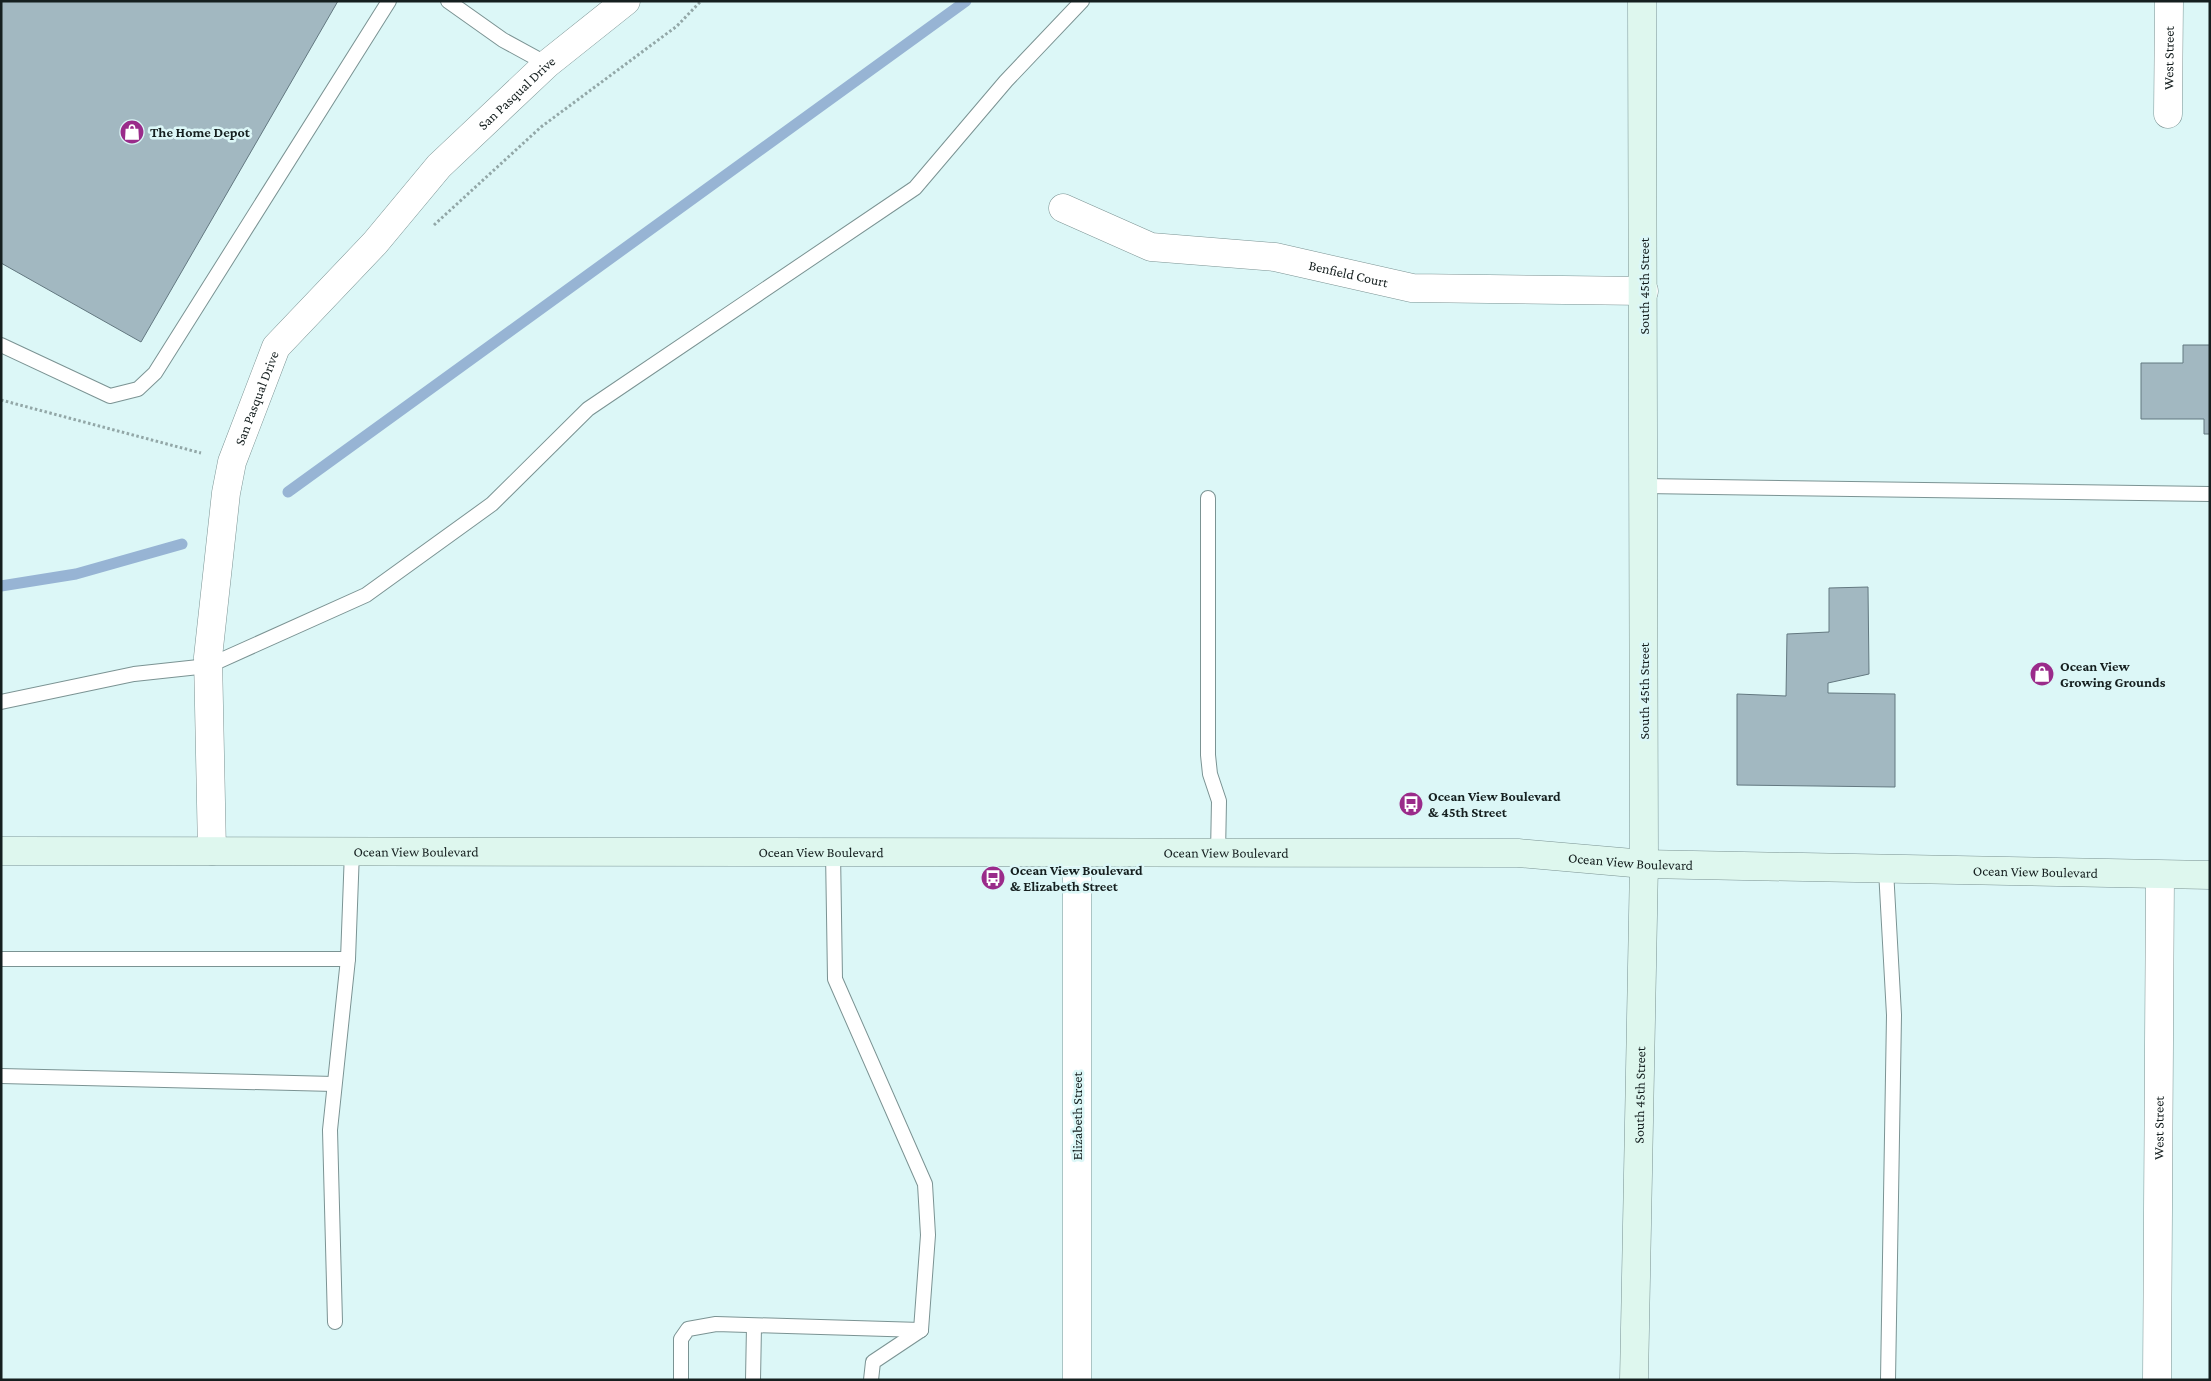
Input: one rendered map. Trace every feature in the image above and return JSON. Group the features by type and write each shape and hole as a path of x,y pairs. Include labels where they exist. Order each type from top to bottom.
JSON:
{"main road":[{"name":"South 45th Street","path":"1634,1380 1644,864 1642,1"},
{"name":"Ocean View Boulevard","path":"1,851 1518,853 1644,864 2210,876"}],"street":[{"name":"San Pasqual Drive","path":"212,851 208,666 226,493 232,462 276,348 375,243 439,166 546,64 626,1"},
{"name":"West Street","path":"2168,114 2169,1"},
{"name":"Benfield Court","path":"1063,208 1151,247 1275,257 1412,288 1644,291"},
{"name":"Elizabeth Street","path":"1077,853 1077,1380"},
{"name":"West Street","path":"2157,1380 2160,875"}],"lane":[{"path":"1,345 110,396 138,389 155,373 389,1"},
{"path":"448,1 503,40 546,64"},
{"path":"1,702 134,674 208,666 366,595 492,504 588,409 915,188 1006,81 1082,1"},
{"path":"1644,486 2210,494"},
{"path":"1208,498 1208,754 1210,774 1219,800 1218,853"},
{"path":"335,1322 330,1130 348,959 352,851"},
{"path":"833,852 835,979 925,1184 928,1235 921,1330"},
{"path":"1886,870 1894,1015 1888,1380"},
{"path":"1,959 348,959"},
{"path":"1,1076 334,1084"},
{"path":"681,1380 681,1339 688,1329 716,1324 921,1330"},
{"path":"753,1380 754,1326"},
{"path":"871,1380 873,1362 921,1330"}],"building":[{"name":"The Home Depot","path":"1,1 338,1 141,342 1,263"},
{"path":"2183,345 2210,345 2210,434 2204,434 2204,419 2141,419 2141,363 2183,363"},
{"path":"1868,587 1869,674 1828,683 1828,693 1895,694 1895,787 1737,785 1737,694 1786,696 1787,634 1829,632 1829,588"}],"waterway":[{"path":"288,492 966,1"},
{"path":"1,586 76,574 182,544"}],"place":[{"name":"The Home Depot","path":"132,132"},
{"name":"Ocean View Growing Grounds","path":"2042,674"},
{"name":"Ocean View Boulevard & 45th Street","path":"1411,804"},
{"name":"Ocean View Boulevard & Elizabeth Street","path":"993,878"}]}
